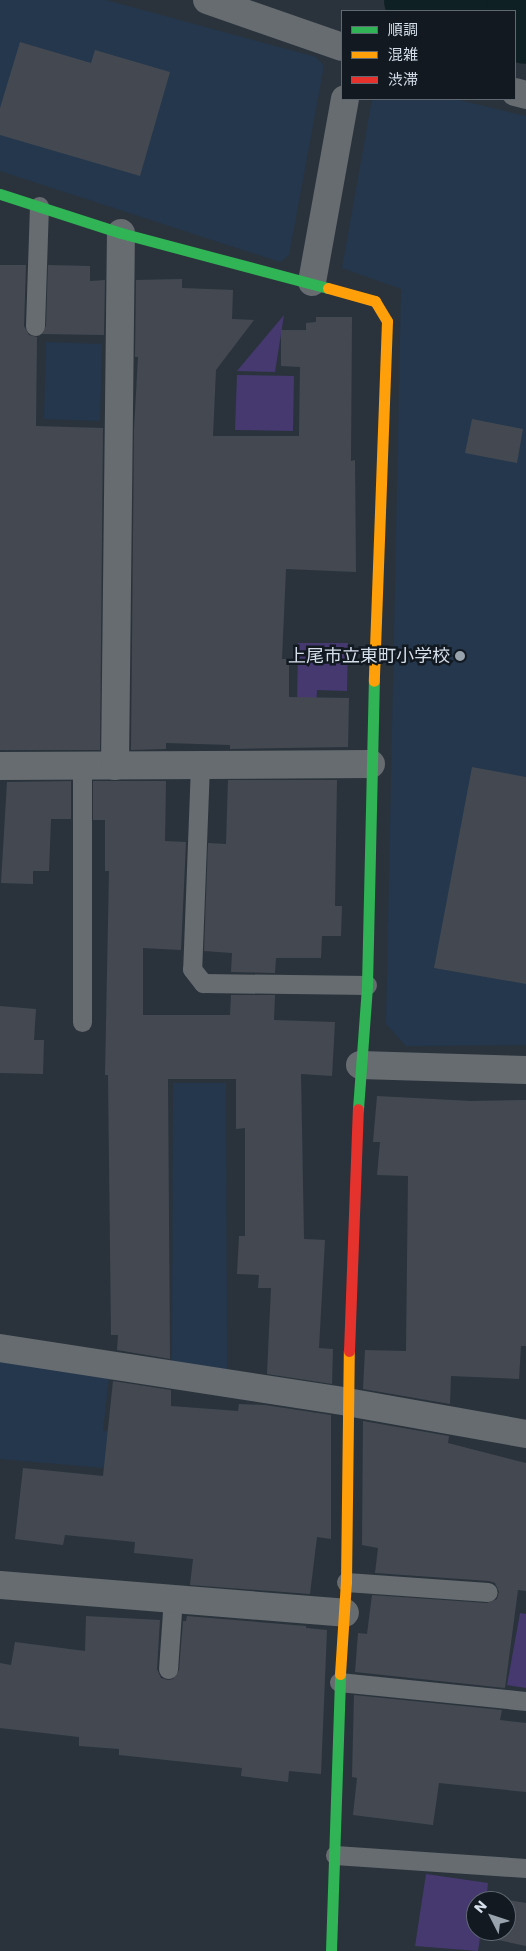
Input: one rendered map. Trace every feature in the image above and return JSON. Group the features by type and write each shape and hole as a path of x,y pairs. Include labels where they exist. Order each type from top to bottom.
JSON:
{"street":[{"path":"206,0 341,47"},
{"path":"312,282 345,100"},
{"path":"0,194 121,233 312,282 375,301 387,320 370,764 367,985 360,1064 347,1402 346,1582 339,1682 332,1951"},
{"path":"115,766 121,233"},
{"path":"0,766 370,764"},
{"path":"360,1064 526,1070"},
{"path":"0,1348 347,1402 526,1434"},
{"path":"0,1585 345,1613"}],"lane":[{"path":"35,326 39,206"},
{"path":"200,764 192,969 203,983 367,985"},
{"path":"82,766 82,1022"},
{"path":"346,1582 488,1592"},
{"path":"168,1669 173,1598"},
{"path":"339,1682 526,1701"},
{"path":"334,1855 526,1868"}],"shaded area":[{"path":"0,0 106,0 316,57 324,66 289,255 280,262 0,171"},
{"name":"上尾市立東町小学校","path":"372,100 459,100 526,116 526,1045 406,1046 386,1024 401,289 342,268"},
{"path":"284,315 275,372 237,371"},
{"path":"46,342 102,344 100,421 44,419"},
{"path":"237,375 294,376 293,431 235,430"},
{"path":"298,643 348,643 347,691 317,690 316,708 297,708"},
{"path":"173,1083 226,1083 227,1370 172,1361"},
{"path":"0,1359 109,1377 103,1431 178,1436 173,1474 0,1459"},
{"path":"520,1613 526,1614 526,1688 507,1685"},
{"path":"426,1874 488,1883 487,1891 466,1891 466,1941 480,1941 478,1951 415,1946"}],"building":[{"path":"20,42 91,63 95,50 170,72 140,176 0,135 0,108"},
{"path":"0,265 26,265 24,326 29,335 37,337 36,426 103,428 100,750 0,750"},
{"path":"48,265 90,266 90,281 105,280 104,335 42,334 46,326"},
{"path":"182,279 182,288 233,290 232,319 254,320 216,370 213,436 299,436 300,367 281,366 281,330 306,330 306,323 316,322 316,317 352,317 351,461 355,460 356,572 286,569 282,659 289,659 289,697 349,698 348,747 230,749 230,745 166,743 166,749 131,750 134,429 138,357 135,357 136,280"},
{"path":"472,419 523,429 517,463 465,453"},
{"path":"472,767 526,777 526,984 434,968"},
{"path":"228,780 337,780 335,906 342,906 341,936 322,936 321,958 276,958 275,973 231,972 232,953 204,951 208,843 226,844"},
{"path":"71,781 71,819 51,819 49,871 33,871 33,884 1,883 7,782"},
{"path":"93,781 166,781 165,841 186,842 181,950 143,948 143,1015 230,1015 231,995 275,995 274,1020 335,1022 332,1076 301,1074 304,1239 325,1240 319,1348 333,1349 332,1384 267,1374 271,1288 258,1288 259,1275 237,1274 239,1236 245,1236 245,1128 236,1129 236,1079 168,1079 170,1359 117,1350 118,1335 111,1335 108,1075 105,1075 109,871 105,871 105,820 93,820"},
{"path":"0,1006 36,1009 34,1040 44,1040 43,1074 0,1073"},
{"path":"377,1096 471,1101 526,1100 526,1346 521,1346 519,1379 451,1376 450,1404 363,1389 365,1350 406,1351 408,1176 377,1175 380,1142 373,1142"},
{"path":"113,1381 171,1390 171,1406 238,1411 239,1404 265,1405 331,1415 331,1539 317,1537 310,1594 190,1585 193,1559 134,1553 135,1542 65,1535 63,1545 15,1539 23,1468 103,1476"},
{"path":"363,1421 449,1436 448,1443 526,1463 526,1591 518,1590 505,1688 355,1672 358,1633 367,1634 372,1595 487,1603 497,1599 499,1592 495,1583 489,1581 375,1573 378,1548 362,1545"},
{"path":"86,1616 160,1620 157,1669 161,1678 168,1680 173,1679 179,1670 183,1621 186,1621 187,1616 306,1626 306,1628 327,1630 321,1774 289,1771 288,1782 241,1776 242,1768 119,1755 119,1749 79,1746 79,1737 0,1728 0,1663 11,1665 15,1642 85,1651"},
{"path":"354,1695 502,1710 500,1720 526,1723 526,1792 439,1783 433,1825 353,1815 357,1778 352,1777"},
{"path":"516,1901 526,1903 526,1946 503,1941 516,1941"}],"waterway":[{"path":"420,0 459,10"},
{"path":"516,25 526,28"}],"traffic: fast":[{"path":"0,194 121,233 328,288"},
{"path":"358,1109 367,985 374,681"},
{"path":"331,1951 340,1674"}],"traffic: slow":[{"path":"328,288 375,301 387,321 374,681"},
{"path":"340,1674 346,1582 349,1351"}],"traffic: jam":[{"path":"349,1351 358,1109"}],"place":[{"name":"上尾市立東町小学校","path":"460,656"}]}
